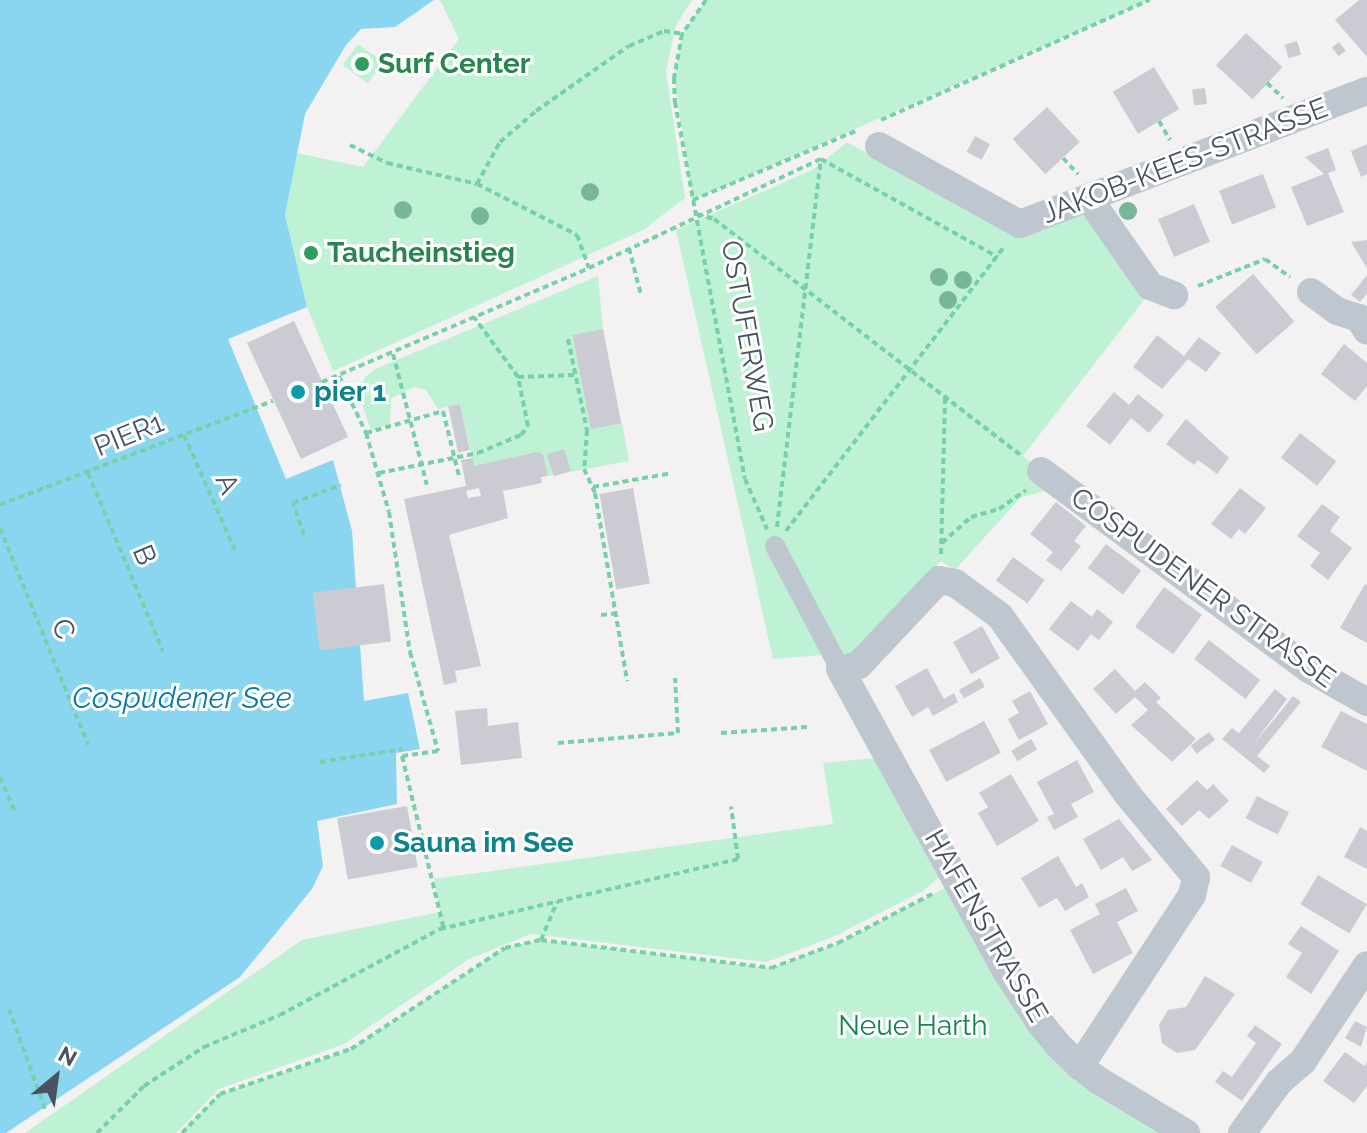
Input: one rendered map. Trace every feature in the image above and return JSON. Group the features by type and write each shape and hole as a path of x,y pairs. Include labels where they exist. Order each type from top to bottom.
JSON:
{"street":[{"name":"JAKOB-KEES-STRASSE","path":"875,131 1020,224 1090,200 1367,91"},
{"path":"1090,200 1150,286 1174,295"},
{"path":"1311,292 1337,311 1359,318 1367,331"},
{"name":"COSPUDENER STRASSE","path":"1038,469 1309,669 1367,702"},
{"path":"775,546 840,669 859,665 939,580 955,583 1000,616 1128,795 1196,877 1192,895 1080,1066"},
{"name":"HAFENSTRASSE","path":"840,669 1041,1024 1080,1066 1186,1133"},
{"path":"1242,1133 1279,1082 1303,1061 1367,965"}],"path":[{"name":"OSTUFERWEG","path":"706,0 682,34 674,90 745,479 775,546"},
{"path":"693,200 875,131 1149,0"},
{"path":"477,184 500,142 536,111 629,46 664,31 682,34"},
{"path":"350,145 387,163 477,184 577,235 589,268"},
{"path":"821,159 998,257"},
{"path":"322,382 589,268 697,214 821,159"},
{"path":"775,546 821,159"},
{"path":"697,214 714,219 1038,469 999,509 971,517 950,531 940,545"},
{"path":"775,546 998,257 1020,224"},
{"path":"629,248 641,295"},
{"path":"1174,295 1265,259 1311,292"},
{"path":"379,473 454,458 521,435 528,426 518,377 474,317"},
{"path":"568,339 587,430 584,469 593,487 619,613 627,681"},
{"path":"393,354 427,485"},
{"path":"518,377 574,375"},
{"path":"339,376 366,433 379,473 410,652 438,751 402,756 444,929"},
{"path":"939,580 945,396"},
{"name":"PIER1","path":"0,505 273,401"},
{"path":"366,433 443,411 459,476"},
{"name":"A","path":"184,435 235,550"},
{"name":"B","path":"88,473 163,651"},
{"path":"593,487 672,473"},
{"path":"304,535 293,503 341,485"},
{"name":"C","path":"0,528 88,745"},
{"path":"601,615 619,613"},
{"path":"558,743 678,733 675,678"},
{"path":"721,733 807,727"},
{"path":"320,762 402,749"},
{"path":"0,777 16,814"},
{"path":"97,1133 144,1086 204,1047 280,1015 444,929 738,859 731,806"},
{"path":"182,1133 220,1094 351,1049 505,948 541,940 771,968 838,943 958,881"},
{"path":"541,940 557,902"},
{"path":"9,1009 45,1109"}],"green space":[{"path":"440,0 692,0 676,25 666,72 685,198 643,230 333,371 307,307 285,215 297,153 363,167 459,39"},
{"path":"706,0 1149,0 693,200 674,78 682,34"},
{"name":"Surf Center","path":"358,44 383,62 368,83 343,65"},
{"path":"847,142 1022,238 1081,213 1137,272 1147,296 1023,456 1041,471 1049,490 1021,497 955,570 941,561 858,652 773,659 676,230 814,169"},
{"path":"598,276 603,329 573,335 591,428 622,423 629,461 548,476 543,454 536,453 474,466 460,404 438,409 426,390 415,387 391,398 390,424 371,430 359,395 365,377 375,369"},
{"path":"875,758 939,870 939,877 923,891 835,936 767,962 531,934 469,959 344,1044 219,1089 176,1133 25,1133 302,940 440,912 434,879 833,824 823,763"},
{"name":"Neue Harth","path":"958,881 1041,1024 1186,1133 185,1133 185,1127 220,1094 351,1049 505,948 541,940 771,968 839,943"}],"water":[{"name":"Cospudener See","path":"0,0 434,0 395,27 361,29 346,45 305,114 285,215 307,307 228,339 286,479 333,460 352,531 364,701 408,693 420,749 396,753 397,804 317,821 323,866 312,889 240,977 6,1133 0,1133"}],"building":[{"path":"1359,0 1367,0 1367,57 1335,20"},
{"path":"1246,33 1283,67 1253,99 1216,65"},
{"path":"1297,41 1301,54 1289,58 1285,45"},
{"path":"1339,42 1346,51 1339,56 1332,48"},
{"path":"1154,67 1179,109 1138,134 1113,92"},
{"path":"1205,88 1207,104 1194,105 1192,90"},
{"path":"1047,107 1080,142 1045,174 1013,139"},
{"path":"975,136 990,144 982,160 967,152"},
{"path":"1367,144 1367,174 1361,177 1351,151"},
{"path":"1328,148 1336,170 1328,173 1344,212 1307,226 1291,187 1324,174 1305,157"},
{"path":"1263,174 1276,208 1232,224 1219,191"},
{"path":"1194,204 1210,242 1174,257 1158,219"},
{"path":"1367,240 1367,268 1351,242"},
{"path":"1253,274 1294,322 1257,354 1215,307"},
{"path":"1367,275 1367,294 1360,302 1351,295"},
{"name":"pier 1","path":"294,321 348,437 301,459 247,343"},
{"path":"603,329 621,423 591,429 573,335"},
{"path":"1157,335 1184,356 1199,337 1221,353 1206,372 1188,359 1162,389 1133,367"},
{"path":"1344,344 1367,363 1367,386 1355,401 1321,374"},
{"path":"1114,392 1129,405 1138,394 1164,415 1149,433 1131,418 1110,445 1086,426"},
{"path":"460,404 470,450 458,452 448,406"},
{"path":"1186,419 1229,458 1217,474 1198,460 1194,465 1166,444"},
{"path":"1300,433 1336,461 1317,486 1281,457"},
{"path":"564,449 571,471 554,476 547,455"},
{"path":"537,452 543,454 548,476 541,477 542,483 503,491 508,518 449,535 481,666 455,671 457,682 444,685 404,499 466,486 461,460 473,458 474,466","holes":["479,488 481,496 468,498 466,491"]},
{"path":"633,488 650,584 616,589 600,494"},
{"path":"1240,488 1266,508 1245,534 1239,529 1231,539 1211,524"},
{"path":"1056,502 1086,526 1074,541 1081,546 1061,571 1046,560 1053,552 1030,534"},
{"path":"1322,504 1340,517 1330,531 1352,548 1328,580 1310,566 1320,553 1297,536"},
{"path":"1106,544 1141,570 1123,594 1088,568"},
{"path":"1013,557 1045,580 1028,603 996,580"},
{"path":"384,584 391,642 320,650 313,593"},
{"path":"1367,585 1367,643 1340,628"},
{"path":"1164,587 1202,615 1173,654 1135,627"},
{"path":"1071,601 1092,617 1097,609 1113,622 1099,640 1091,634 1078,651 1049,629"},
{"path":"982,626 1000,658 971,674 953,642"},
{"path":"1209,640 1260,680 1245,699 1194,659"},
{"path":"927,668 944,699 954,693 958,702 933,716 928,707 912,717 895,686"},
{"path":"1115,669 1135,691 1145,682 1161,698 1156,702 1196,739 1172,762 1131,725 1148,710 1135,697 1116,714 1093,689"},
{"path":"980,678 985,687 964,698 959,690"},
{"path":"1275,689 1287,699 1253,745 1293,696 1301,702 1257,756 1270,766 1264,773 1222,739 1232,728 1239,733"},
{"path":"1030,691 1048,724 1019,740 1008,719 1019,713 1012,701"},
{"path":"487,708 488,726 518,722 522,758 461,765 455,711"},
{"path":"1341,711 1367,724 1367,771 1321,747"},
{"path":"984,721 1001,753 946,782 929,750"},
{"path":"1209,732 1215,740 1197,754 1191,746"},
{"path":"1031,739 1037,749 1017,761 1011,751"},
{"path":"1077,760 1094,792 1071,804 1078,817 1054,830 1047,817 1054,814 1037,782"},
{"path":"1011,774 1039,821 997,846 978,813 988,807 979,793"},
{"path":"1197,780 1207,790 1213,784 1229,801 1209,819 1199,810 1182,826 1166,809"},
{"path":"1257,796 1289,812 1278,835 1246,818"},
{"name":"Sauna im See","path":"407,806 418,867 348,879 337,818"},
{"path":"1119,819 1152,860 1132,871 1123,857 1101,870 1083,839"},
{"path":"1360,827 1367,831 1367,869 1344,857"},
{"path":"1232,845 1263,862 1251,883 1220,866"},
{"path":"1058,856 1076,887 1082,883 1089,897 1065,911 1057,898 1039,908 1021,878"},
{"path":"1318,875 1367,904 1349,934 1300,904"},
{"path":"1126,888 1138,911 1117,922 1133,953 1093,974 1070,930 1100,914 1095,904"},
{"path":"1301,926 1339,951 1311,994 1286,977 1302,953 1288,944"},
{"path":"1205,976 1235,994 1195,1050 1177,1053 1162,1043 1159,1025 1168,1010 1186,1007"},
{"path":"1355,1021 1367,1027 1361,1047 1345,1038"},
{"path":"1255,1025 1282,1044 1242,1101 1215,1082 1223,1071 1232,1077 1256,1043 1247,1036"},
{"path":"1345,1052 1364,1066 1367,1062 1367,1086 1354,1103 1323,1081"}],"place":[{"name":"Surf Center","path":"362,64"},
{"name":"Taucheinstieg","path":"311,253"},
{"name":"pier 1","path":"298,392"},
{"name":"Sauna im See","path":"377,843"}]}
